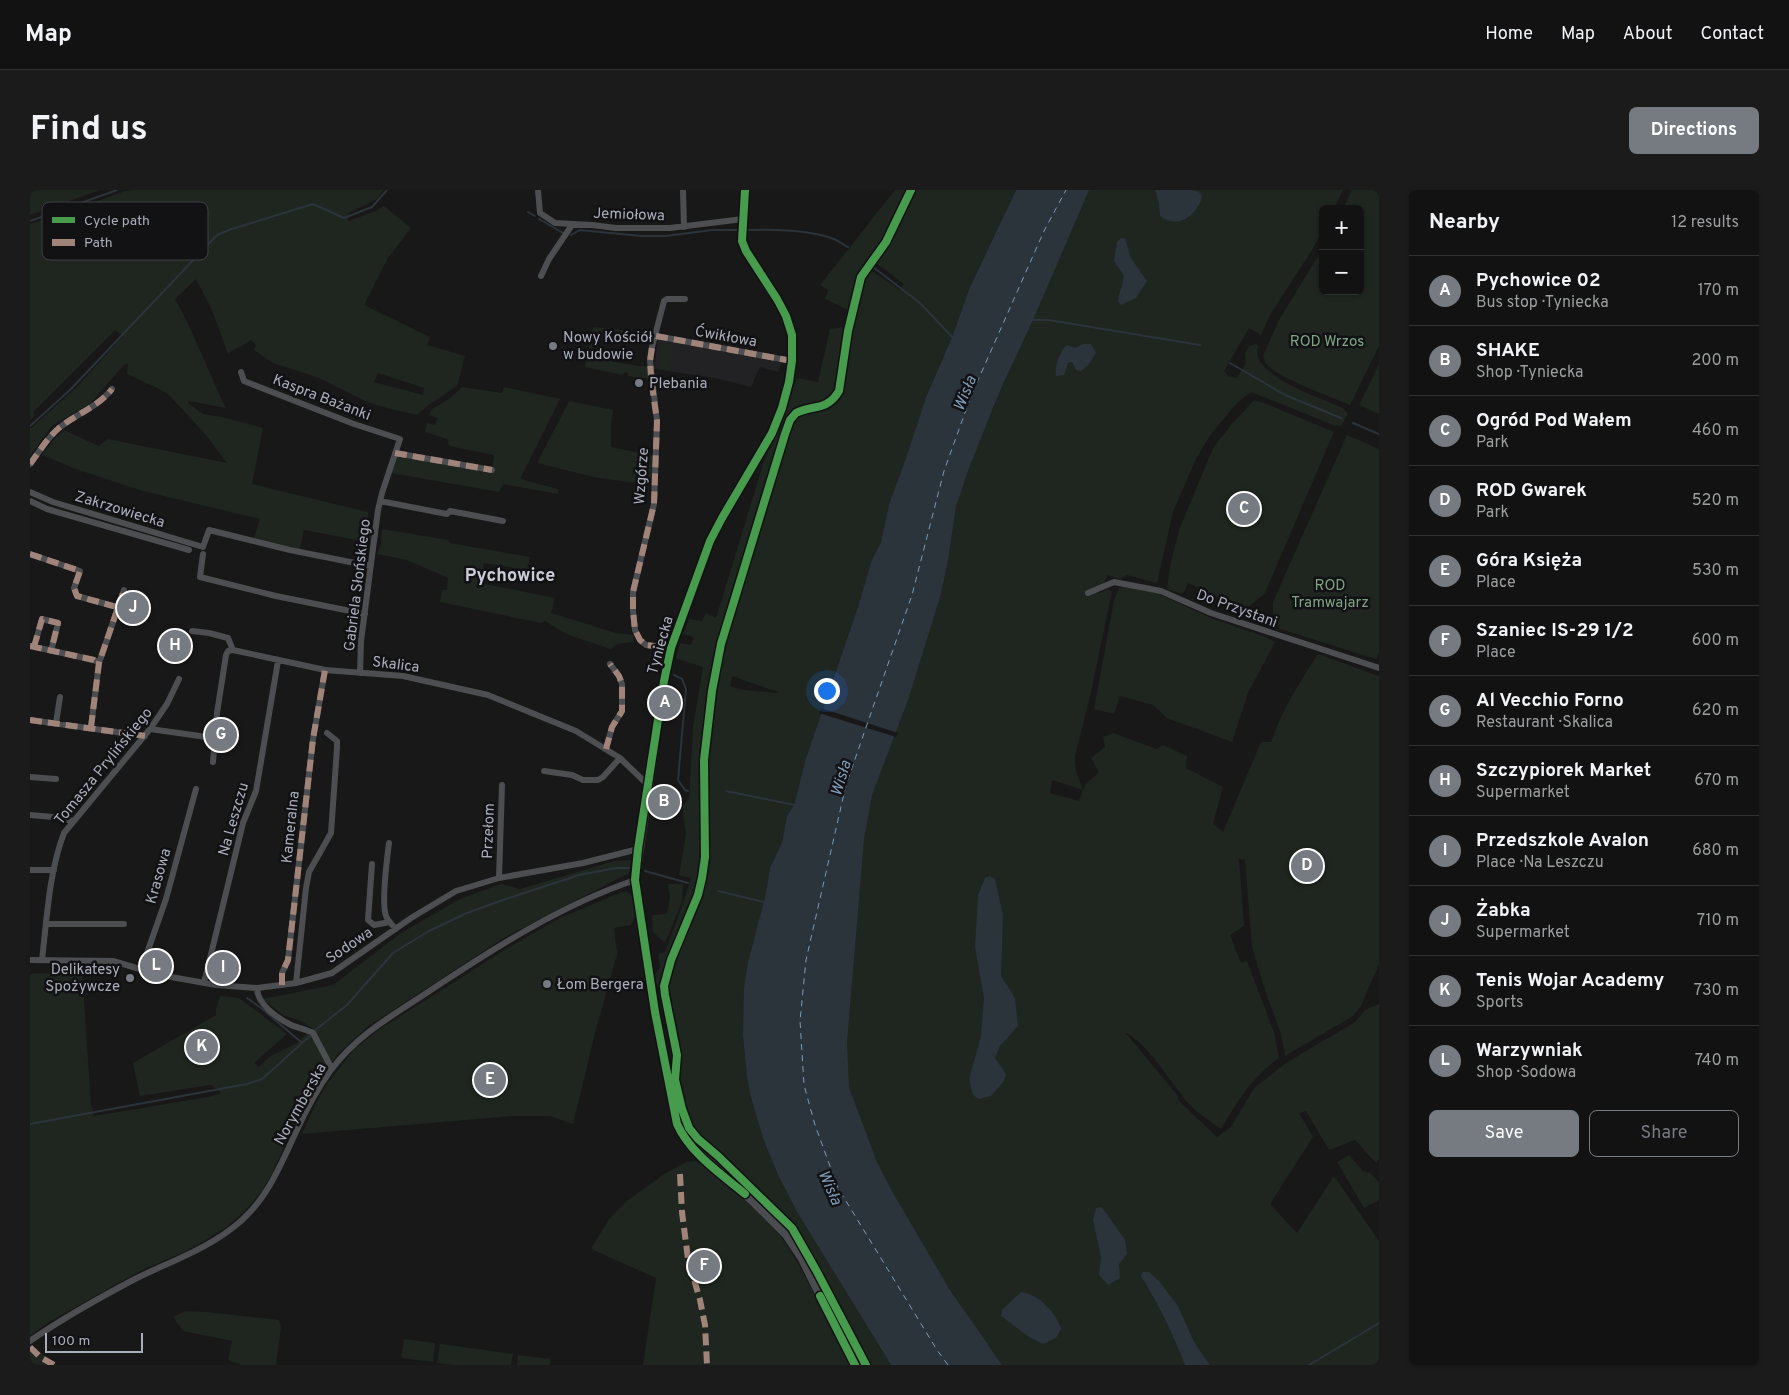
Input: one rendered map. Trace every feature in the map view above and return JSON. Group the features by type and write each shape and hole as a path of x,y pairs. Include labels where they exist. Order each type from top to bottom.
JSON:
{"street":[{"name":"Jemiołowa","path":"538,190 540,213 555,223 656,229 743,219"},
{"path":"683,190 684,227"},
{"name":"Tyniecka","path":"745,190 742,233 746,251 777,299 787,319 792,335 792,361 789,382 772,434 710,541 671,648 663,686 635,880 654,1012 673,1106 681,1133 692,1147 765,1212 786,1234 802,1258 855,1365"},
{"path":"542,276 549,259 572,225"},
{"name":"Wzgórze","path":"671,648 646,645 640,640 635,630 633,592 654,504 657,421 651,378 650,361 652,348 664,301 667,299 685,299"},
{"name":"Ćwikłowa","path":"656,336 792,361"},
{"name":"Kaspra Bażanki","path":"241,372 244,381 354,424 400,439"},
{"path":"30,464 55,431 88,410 108,395 112,389"},
{"name":"Gabriela Słońskiego","path":"360,673 364,614 380,502 400,439"},
{"path":"395,453 492,470"},
{"name":"Zakrzowiecka","path":"30,492 53,502 203,550"},
{"name":"Zakrzowiecka","path":"30,501 47,509 189,550"},
{"name":"Gabriela Słońskiego","path":"380,502 447,514 450,511 503,521"},
{"path":"364,614 276,596 200,577 203,550 209,530 290,550 370,566"},
{"path":"30,554 80,570 74,588 77,596 118,607"},
{"name":"Do Przystani","path":"1088,593 1114,582 1161,590 1211,613 1379,668"},
{"path":"91,727 99,663 124,590"},
{"path":"51,651 58,623 42,619 32,646 51,651 94,660 99,663"},
{"path":"192,631 228,638 233,650 228,651 226,655 214,738 213,762"},
{"name":"Skalica","path":"233,650 325,670 403,676 488,694 576,731 620,758 648,785"},
{"name":"Na Leszczu","path":"204,983 243,822 256,790 278,661"},
{"path":"606,749 612,727 622,711 622,684 610,664"},
{"name":"Kameralna","path":"282,985 281,976 288,960 313,739 325,670"},
{"name":"Tomasza Prylińskiego","path":"42,960 54,870 58,848 64,833 145,736 167,704 179,680"},
{"path":"56,723 60,697"},
{"path":"30,720 145,736"},
{"path":"150,729 214,738"},
{"path":"296,983 309,872 331,833 338,748 337,741 327,734"},
{"path":"544,771 572,775 583,780 598,780 620,758"},
{"path":"30,777 56,779"},
{"name":"Przełom","path":"499,878 502,785"},
{"name":"Krasowa","path":"141,970 166,899 196,789"},
{"path":"30,815 53,816 73,821"},
{"path":"389,843 385,913 396,929"},
{"name":"Sodowa","path":"30,960 113,961 179,980 257,988 296,983 332,973 456,891 499,878 583,863 638,849"},
{"path":"372,864 368,920 374,925 390,922"},
{"path":"30,870 54,870"},
{"name":"Norymberska","path":"30,1342 50,1327 136,1279 205,1246 241,1221 256,1206 268,1188 307,1110 332,1070 364,1034 509,940 580,902 635,880"},
{"path":"46,924 124,924"},
{"path":"257,988 258,998 264,1005 288,1023 313,1034 332,1070"}],"shaded area":[{"path":"658,339 782,360 778,372 760,367 751,387 715,378 654,369"}],"green space":[{"path":"30,190 100,190 66,202 42,202 42,211 30,215"},
{"path":"136,190 384,190 377,199 349,213 348,221 376,211 384,206 411,228 388,258 364,305 430,337 427,345 465,356 457,386 417,415 379,406 319,378 273,363 254,350 256,345 251,340 228,354 212,310 196,279 175,299 226,408 189,401 188,403 203,414 263,428 252,484 368,512 372,543 304,530 300,549 254,538 260,519 143,491 76,469 42,455 64,430 99,446 108,439 227,463 205,434 169,395 127,374 128,363 123,366 89,405 53,425 30,456 30,429 77,387 123,336 115,330 33,412 35,416 30,420 30,224 42,221 42,260 208,260 208,202 95,202 125,191","holes":["378,373 424,388 423,395 374,382"]},
{"path":"895,190 1016,190 970,287 952,337 926,397 889,504 881,542 871,562 857,610 806,758 794,805 787,816 782,842 770,868 743,1036 751,1098 764,1141 778,1175 797,1212 891,1365 872,1365 800,1233 781,1210 701,1138 692,1125 679,1081 681,1053 670,991 660,992 654,977 660,967 658,954 665,952 691,878 679,875 686,834 682,806 689,799 693,727 703,667 676,658 680,643 691,645 694,637 683,634 689,619 702,621 706,613 716,618 765,458 778,432 797,378 818,382 830,329 843,327 848,310 825,299 828,290 820,285","holes":["876,263 904,284 900,290 869,269","732,676 778,692 779,693 744,690 730,686"]},
{"path":"1086,190 1343,190 1336,205 1319,205 1319,237 1312,250 1270,315 1261,335 1249,328 1224,371 1228,376 1237,378 1246,363 1245,353 1249,346 1256,344 1258,346 1259,360 1278,378 1311,395 1343,408 1348,414 1342,425 1336,426 1251,392 1238,402 1211,434 1196,459 1173,512 1157,583 1127,575 1120,579 1108,575 1098,594 1108,589 1112,592 1091,692 1075,756 1076,771 1083,790 1086,784 1099,772 1091,758 1105,747 1103,737 1113,733 1157,749 1163,745 1187,756 1186,768 1223,787 1213,824 1223,832 1261,742 1271,742 1286,708 1318,654 1379,676 1379,964 1361,1006 1353,1016 1285,1056 1281,1034 1252,947 1245,860 1239,859 1244,926 1230,935 1241,963 1247,961 1274,1032 1279,1058 1253,1081 1221,1129 1191,1106 1151,1054 1125,1032 1178,1096 1178,1100 1217,1137 1231,1127 1254,1088 1286,1063 1355,1022 1365,1010 1379,1004 1379,1159 1376,1163 1355,1140 1329,1150 1306,1111 1299,1113 1313,1137 1270,1204 1297,1233 1334,1176 1379,1241 1379,1365 1000,1365 950,1290 893,1195 877,1162 849,1087 835,1029 869,801 907,699 941,594 956,507 978,441 996,402 998,391","holes":["1052,780 1083,790 1079,801 1050,793"]},
{"name":"ROD Wrzos","path":"1352,190 1379,190 1379,346 1350,405 1285,377 1268,366 1263,356 1279,320 1319,255 1319,295 1364,295 1364,205 1345,205"},
{"path":"593,327 646,335 648,342 599,335 597,344 593,343 592,348 596,353 593,353 592,357 648,367 649,379 628,376 628,373 624,372 623,375 585,367"},
{"path":"662,343 674,344 670,371 658,369"},
{"path":"1379,364 1379,414 1359,405"},
{"path":"462,387 502,393 504,387 560,399 520,479 558,489 558,494 503,484 499,492 391,473 397,456 492,473 494,455 449,446 447,439 425,432 427,423 435,425 438,418 429,415 432,409 449,399"},
{"path":"1254,400 1334,432 1265,593 1245,610 1188,583 1183,594 1167,589 1170,566 1179,530 1213,448"},
{"path":"569,401 613,410 611,447 654,456 652,485 598,478 537,463"},
{"name":"ROD Tramwajarz","path":"1347,435 1379,449 1379,653 1376,659 1280,629 1273,613 1273,602"},
{"path":"382,529 530,557 527,570 484,563 480,583 555,598 551,613 616,633 633,635 634,642 617,644 611,649 566,634 545,621 541,623 440,602 442,590 447,590 448,578 407,560 377,554 381,544"},
{"path":"1124,587 1157,593 1211,618 1275,642 1248,693 1232,742 1167,718 1153,705 1120,696 1114,714 1094,709 1114,600 1119,588"},
{"path":"631,860 629,873 507,936 367,1027 339,1053 316,1083 297,1117 272,1174 261,1192 245,1211 226,1227 184,1252 140,1271 49,1322 30,1336 30,974 82,971 91,1105 94,1116 208,1097 221,1093 211,1085 140,1096 133,1063 216,1015 220,996 239,998 287,1034 254,1063 259,1067 269,1057 299,1042 312,1028 301,1021 283,1015 263,999 333,985 401,933 460,899 501,884 520,889 614,861"},
{"path":"668,884 683,884 682,902 665,943 653,932 652,915 667,914 670,897"},
{"path":"627,892 632,896 636,914 631,925 614,928 618,951 596,1029 573,1124 550,1116 514,1116 302,1134 327,1084 353,1051 374,1033 509,947 562,917 620,893"},
{"path":"1349,1155 1363,1171 1370,1173 1379,1182 1379,1200 1364,1208 1337,1162"},
{"path":"696,1161 715,1173 776,1230 809,1284 850,1365 643,1365 656,1278 591,1249 609,1219 628,1200 659,1177 686,1162"},
{"path":"185,1311 279,1320 281,1327 276,1365 241,1365 228,1360 232,1341 183,1331 173,1317"},
{"path":"404,1339 435,1343 433,1362 401,1358"},
{"path":"440,1344 513,1354 511,1365 455,1365 437,1363"},
{"path":"35,1348 57,1365 30,1365 30,1349"},
{"path":"518,1355 550,1359 550,1365 517,1365"}],"water":[{"name":"Wisła","path":"1016,190 1089,190 1033,320 1002,386 969,468 956,507 941,594 908,700 872,795 864,839 847,1042 849,1087 877,1162 950,1290 1002,1365 891,1365 797,1212 778,1175 764,1141 747,1078 743,1036 744,988 748,962 765,898 770,868 782,842 787,816 794,805 806,758 857,610 871,562 881,542 889,504 926,397 952,337 970,287"},
{"path":"1155,190 1193,190 1199,192 1202,196 1201,201 1191,215 1176,222 1160,216"},
{"path":"1121,238 1125,239 1131,258 1147,281 1136,298 1121,305 1118,298 1124,276 1114,261 1117,242"},
{"path":"1083,344 1091,344 1096,353 1088,365 1081,371 1076,370 1072,362 1068,363 1064,375 1056,376 1057,364 1064,347 1067,345 1075,348"},
{"path":"990,876 995,879 1003,915 1001,976 1015,998 1018,1026 1000,1046 995,1058 1006,1074 1004,1081 991,1096 979,1099 973,1095 969,1079 981,1036 984,998 975,947 978,895 985,878"},
{"path":"1102,1207 1125,1240 1127,1254 1119,1264 1120,1278 1108,1285 1099,1275 1101,1257 1093,1220 1096,1208"},
{"path":"1143,1272 1149,1272 1159,1281 1178,1306 1194,1342 1210,1365 1185,1365 1176,1342 1141,1276"},
{"path":"1021,1292 1034,1296 1051,1310 1061,1329 1056,1338 1043,1344 1029,1337 1001,1316 1002,1310"}],"pier":[{"path":"821,708 898,733 896,737 819,713"}],"waterway":[{"path":"83,202 117,190"},
{"path":"208,244 217,235 229,230 313,204 344,218 372,207 387,190"},
{"path":"528,212 535,216"},
{"path":"30,221 42,217"},
{"path":"539,219 563,233"},
{"path":"571,235 580,230 641,236 666,236 712,230 736,230"},
{"path":"746,230 803,232 825,236 848,247"},
{"path":"30,426 70,390 193,260"},
{"path":"873,267 920,303 954,339"},
{"path":"1033,320 1049,320 1200,345"},
{"path":"1230,363 1285,395 1341,418"},
{"path":"1353,423 1379,434"},
{"path":"674,675 682,679 686,689 678,780 685,790 688,791"},
{"path":"726,791 795,805"},
{"path":"314,1031 347,1005 393,953 429,931 467,913 579,875 616,868 629,868"},
{"path":"645,871 688,883"},
{"path":"718,891 764,902"},
{"path":"247,998 301,1042"},
{"path":"30,1124 247,1084 262,1079 310,1036"},
{"path":"1309,1365 1379,1323"}],"ferry route":[{"path":"948,1365 838,1188 815,1125 804,1085 800,1021 806,960 846,785 912,595 944,471 971,396 1044,231 1066,190"}],"marked path":[{"path":"656,336 792,361"},
{"path":"652,348 650,361 651,378 657,421 654,504 633,592 633,611 635,630 640,640 646,645 671,648"},
{"path":"30,464 55,432 94,406 112,389"},
{"path":"395,453 492,470"},
{"path":"30,554 80,571 74,588 77,596 117,607"},
{"path":"91,727 99,663 124,590"},
{"path":"34,647 42,619 58,623 51,651"},
{"path":"30,646 94,660 99,663"},
{"path":"606,749 612,727 622,711 622,684 619,676 610,664"},
{"path":"282,985 282,973 288,960 313,739 325,670"},
{"path":"30,720 145,736"},
{"path":"680,1174 682,1212 688,1259 705,1325 707,1365"},
{"path":"30,1347 40,1357 54,1365"}],"cycle path":[{"path":"745,190 742,241 746,251 786,316 792,335 792,361 789,382 782,408 772,433 710,541 671,648 664,681 638,849 635,880 655,1012 677,1124 698,1154 745,1194"},
{"path":"866,1365 792,1228 698,1139 689,1128 675,1080 677,1055 664,986 671,960 698,895 702,878 705,857 704,760 712,691 721,644 785,434 790,420 796,413 824,405 834,398 839,391 848,331 861,277 886,242 911,190"},
{"path":"820,1296 855,1365"}],"place":[{"name":"Nowy Kościół w budowie","path":"553,346"},
{"name":"Plebania","path":"639,383"},
{"name":"Ogród Pod Wałem","path":"1244,509"},
{"name":"Żabka","path":"133,608"},
{"name":"Szczypiorek Market","path":"175,646"},
{"name":"Pychowice 02","path":"665,703"},
{"name":"Al Vecchio Forno","path":"221,735"},
{"name":"SHAKE","path":"664,802"},
{"name":"ROD Gwarek","path":"1307,866"},
{"name":"Warzywniak","path":"156,966"},
{"name":"Przedszkole Avalon","path":"223,968"},
{"name":"Delikatesy Spożywcze","path":"130,978"},
{"name":"Łom Bergera","path":"547,984"},
{"name":"Tenis Wojar Academy","path":"202,1047"},
{"name":"Góra Księża","path":"490,1080"},
{"name":"Szaniec IS-29 1/2","path":"704,1266"}],"district":[{"name":"Pychowice","path":"510,575"}]}
